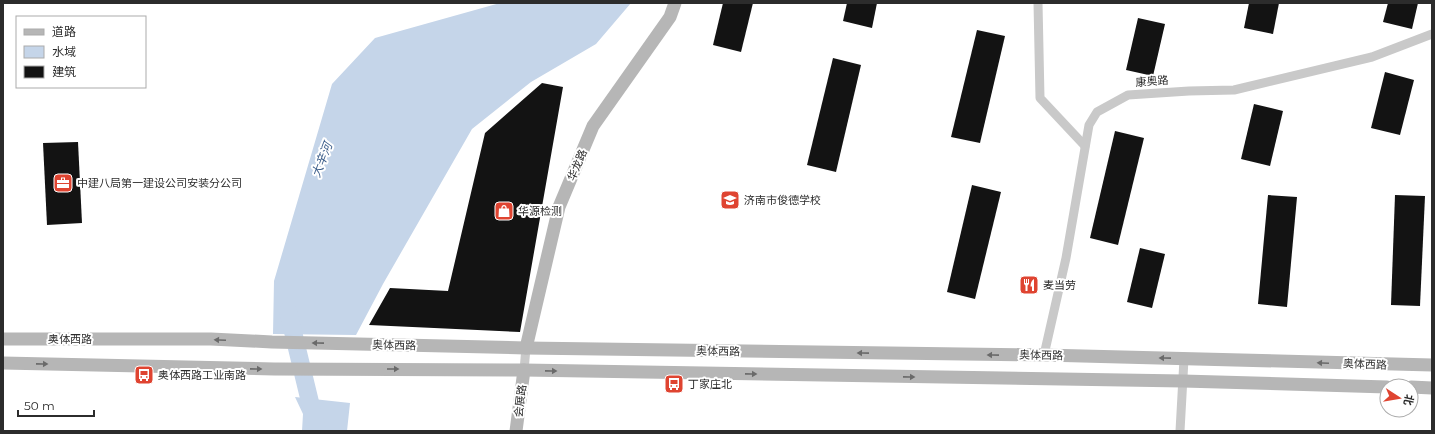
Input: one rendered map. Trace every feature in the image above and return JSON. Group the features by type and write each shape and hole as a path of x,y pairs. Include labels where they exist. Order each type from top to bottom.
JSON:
{"main road":[{"name":"华龙路","path":"526,348 559,207 593,126 670,17 675,3"},
{"name":"奥体西路","path":"3,339 211,339 272,342 526,348 1044,355 1432,365"},
{"name":"奥体西路","path":"3,363 274,369 524,370 1183,381 1379,387"},
{"name":"会展路","path":"516,431 524,370"},
{"path":"1419,387 1432,388"}],"street":[{"path":"1038,3 1040,98 1085,146"},
{"name":"康奥路","path":"1044,355 1066,258 1089,125 1097,112 1128,95 1234,90 1372,57 1432,34"},
{"path":"524,370 526,348"},
{"path":"1180,431 1184,359"}],"water":[{"path":"500,3 631,3 596,44 531,82 472,129 383,284 356,335 273,334 274,281 332,84 375,38"},
{"path":"295,397 350,403 347,431 302,431 303,414"}],"building":[{"path":"723,3 753,3 741,52 713,45"},
{"path":"847,3 877,3 872,28 843,21"},
{"path":"1249,3 1279,3 1273,34 1244,28"},
{"path":"1388,3 1418,3 1412,29 1383,22"},
{"path":"1138,18 1165,24 1153,76 1126,70"},
{"path":"977,30 1005,36 980,143 951,137"},
{"path":"833,58 861,65 836,172 807,165"},
{"path":"1385,72 1414,80 1400,135 1371,128"},
{"name":"华源检测","path":"542,83 563,87 520,332 369,325 390,288 448,291 485,133"},
{"path":"1254,104 1283,111 1270,166 1241,159"},
{"path":"1115,131 1144,138 1118,245 1090,238"},
{"name":"中建八局第一建设公司安装分公司","path":"78,142 82,223 47,225 43,143"},
{"path":"972,185 1001,192 975,299 947,292"},
{"path":"1268,195 1297,197 1287,307 1258,304"},
{"path":"1395,195 1425,196 1420,306 1391,305"},
{"path":"1140,248 1165,254 1152,308 1127,302"}],"waterway":[{"name":"大辛河","path":"288,311 317,431"}],"place":[{"name":"中建八局第一建设公司安装分公司","path":"63,183"},
{"name":"济南市俊德学校","path":"730,200"},
{"name":"华源检测","path":"504,211"},
{"name":"麦当劳","path":"1029,285"},
{"name":"奥体西路工业南路","path":"144,375"},
{"name":"丁家庄北","path":"674,384"}]}
